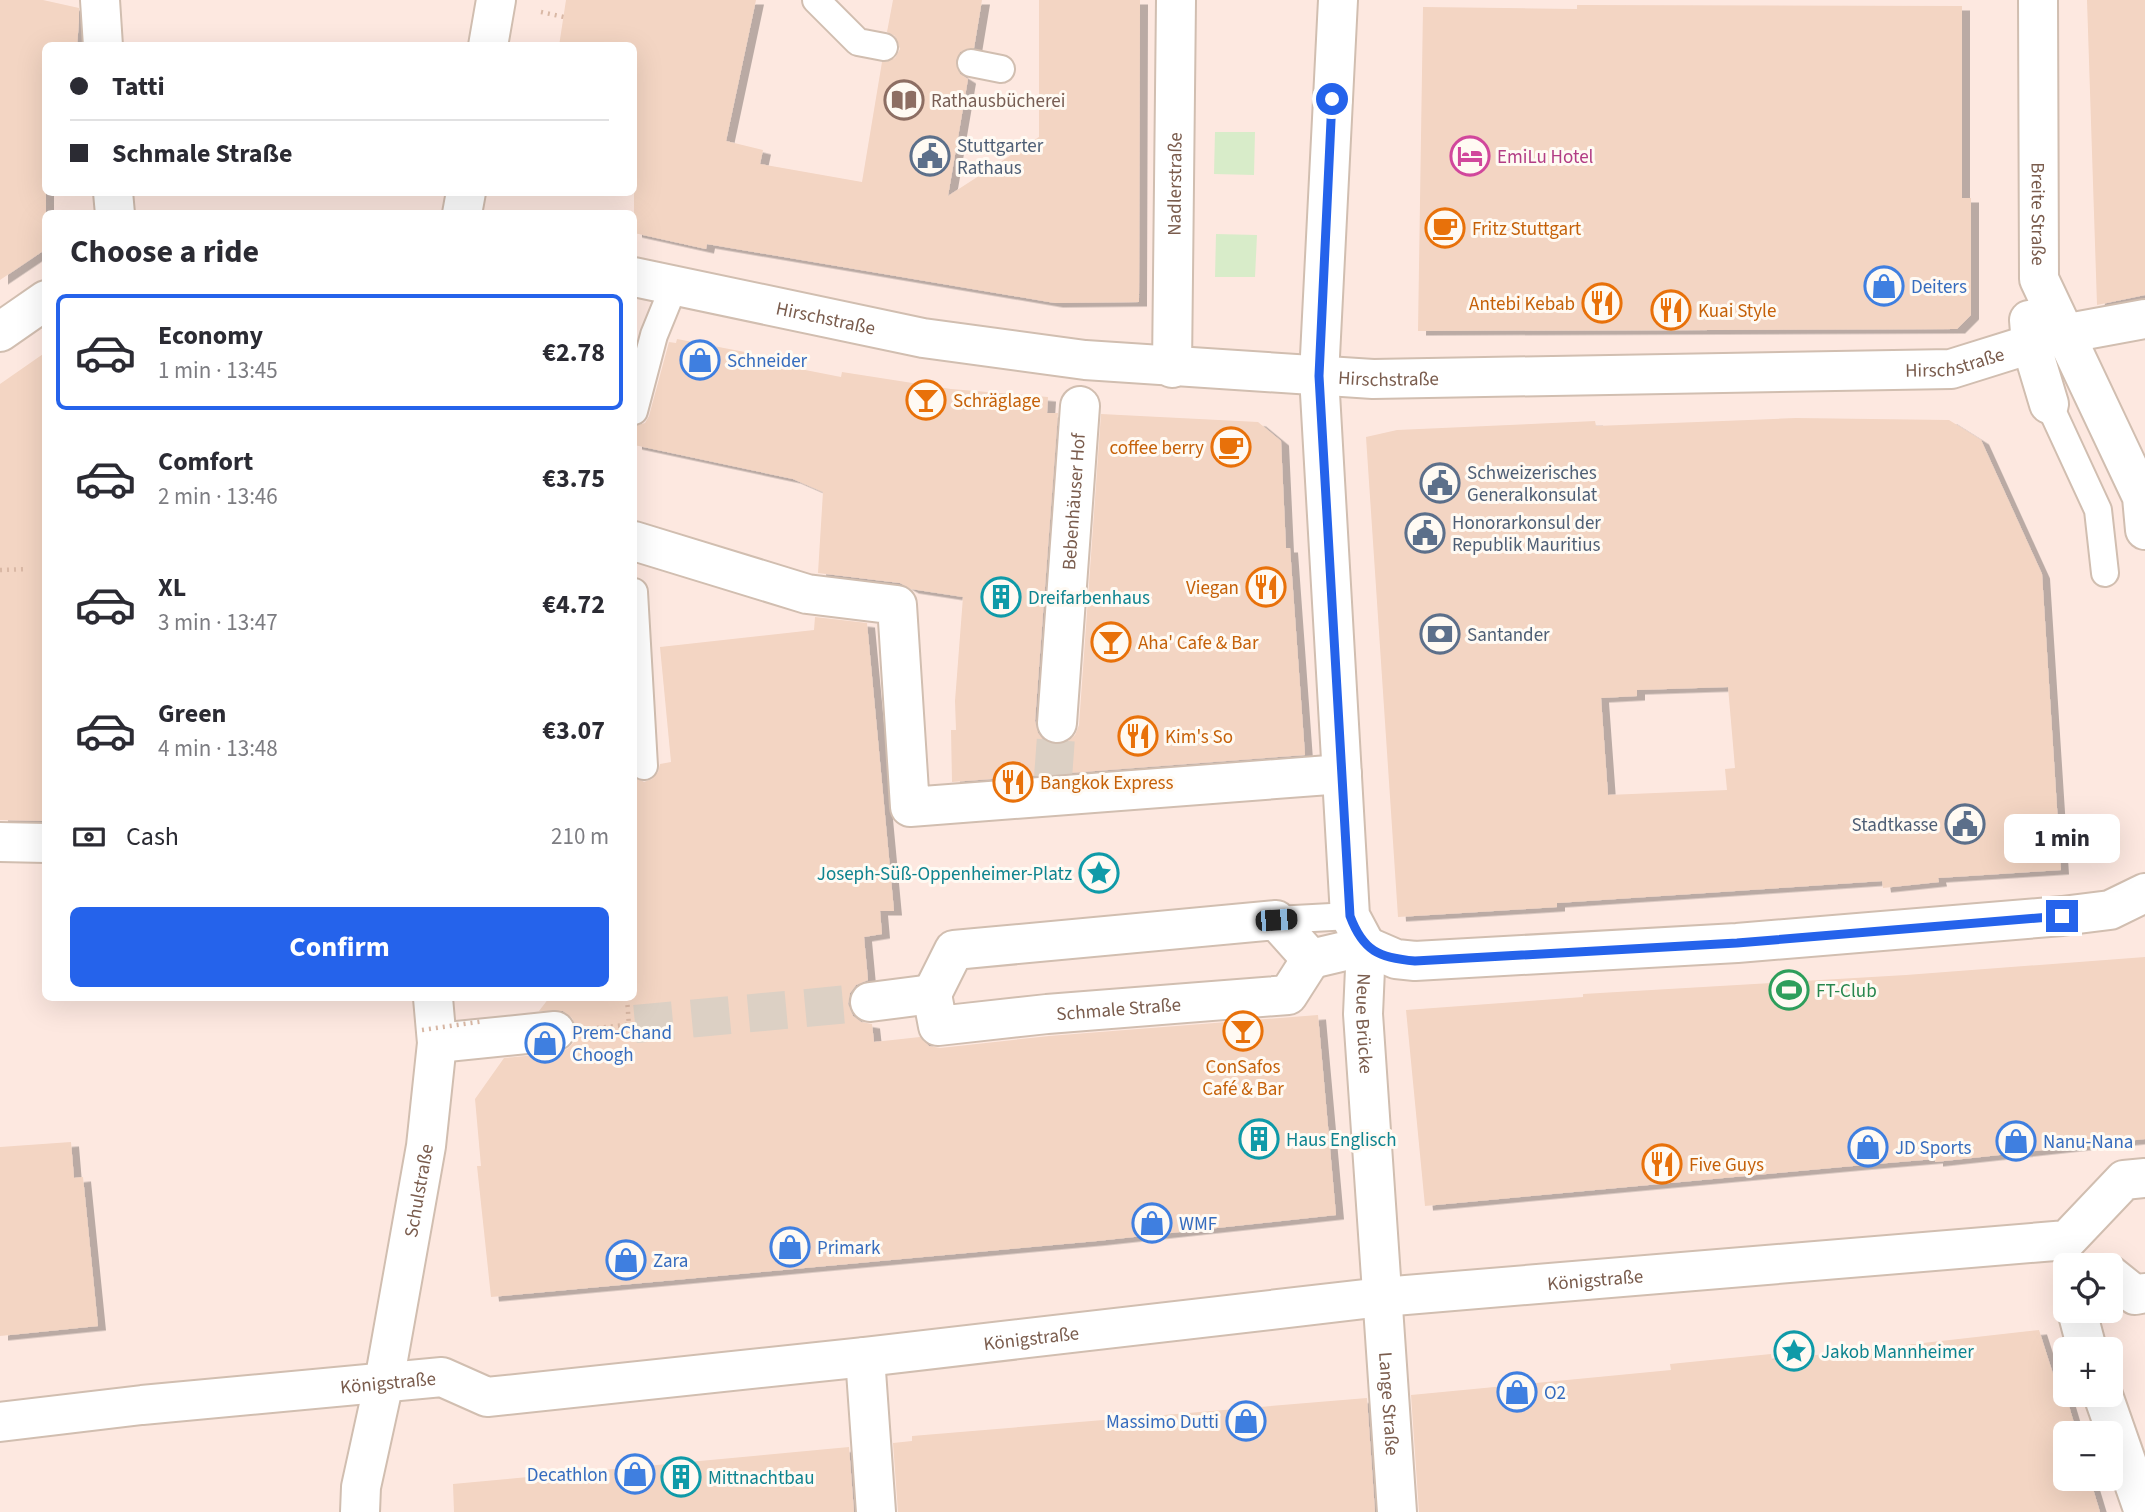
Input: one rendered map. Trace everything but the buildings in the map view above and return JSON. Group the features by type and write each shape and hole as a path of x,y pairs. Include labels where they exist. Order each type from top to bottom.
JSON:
{"street":[{"path":"100,0 103,42"},
{"path":"489,42 496,0"},
{"name":"Nadlerstraße","path":"1172,368 1176,0"},
{"path":"1319,376 1338,0"},
{"name":"Breite Straße","path":"2038,0 2039,279 2028,296 2047,339"},
{"name":"Hirschstraße","path":"637,278 923,338 1085,360 1172,368 1373,379 1951,369 2047,339 2145,319"},
{"path":"0,332 42,303"},
{"path":"2047,339 2049,404"},
{"path":"2047,339 2141,497 2145,530"},
{"name":"Neue Brücke","path":"1319,376 1342,774 1358,931 1382,1297"},
{"name":"Bebenhäuser Hof","path":"1057,723 1080,406"},
{"path":"637,542 807,594 897,606 910,807 1342,774"},
{"path":"0,842 42,843"},
{"path":"870,1002 932,994 954,950 1276,920 1311,960 1358,931 1396,959 1415,961 1737,943 2062,916 2110,910 2145,893"},
{"name":"Schmale Straße","path":"932,994 938,1026 1047,1014 1288,995 1311,960"},
{"path":"430,1023 555,1031"},
{"name":"Schulstraße","path":"360,1512 361,1487 384,1382 426,1146 430,1023"},
{"path":"2069,1252 2124,1181 2145,1178"},
{"name":"Königstraße","path":"0,1422 442,1377 487,1397 865,1357 1382,1297 2069,1252"},
{"path":"2123,1285 2135,1295 2145,1293"},
{"name":"Lange Straße","path":"1382,1297 1397,1512"},
{"path":"865,1357 876,1512"},
{"path":"2107,1407 2144,1512"}],"lane":[{"path":"816,0 858,42 884,47"},
{"path":"971,63 1001,69"},
{"path":"637,400 654,335 674,286"},
{"path":"2049,404 2098,510 2105,573"},
{"path":"637,644 644,766"},
{"path":"1276,920 1358,931"}],"path":[{"path":"538,12 564,17"},
{"path":"0,570 27,569"},
{"path":"627,1001 629,1026"},
{"path":"430,1023 484,1021"}],"shaded area":[{"path":"0,0 2145,0 2145,1512 0,1512"}],"green space":[{"path":"1215,132 1255,132 1254,175 1214,174"},
{"path":"1216,234 1257,235 1255,277 1215,277"}],"tunnel":[{"path":"1053,778 1057,723"},
{"path":"635,1024 870,1002"}],"place":[{"name":"Rathausbücherei","path":"904,100"},
{"name":"Stuttgarter Rathaus","path":"930,156"},
{"name":"EmiLu Hotel","path":"1470,156"},
{"name":"Fritz Stuttgart","path":"1445,228"},
{"name":"Deiters","path":"1884,286"},
{"name":"Antebi Kebab","path":"1602,303"},
{"name":"Kuai Style","path":"1671,310"},
{"name":"Schneider","path":"700,360"},
{"name":"Schräglage","path":"926,400"},
{"name":"coffee berry","path":"1231,447"},
{"name":"Schweizerisches Generalkonsulat","path":"1440,483"},
{"name":"Honorarkonsul der Republik Mauritius","path":"1425,533"},
{"name":"Viegan","path":"1266,587"},
{"name":"Dreifarbenhaus","path":"1001,597"},
{"name":"Santander","path":"1440,634"},
{"name":"Aha' Cafe & Bar","path":"1111,642"},
{"name":"Kim's So","path":"1138,736"},
{"name":"Bangkok Express","path":"1013,782"},
{"name":"Stadtkasse","path":"1965,824"},
{"name":"Joseph-Süß-Oppenheimer-Platz","path":"1099,873"},
{"name":"FT-Club","path":"1789,990"},
{"name":"ConSafos Café & Bar","path":"1243,1031"},
{"name":"Prem-Chand Choogh","path":"545,1043"},
{"name":"Haus Englisch","path":"1259,1139"},
{"name":"Nanu-Nana","path":"2016,1141"},
{"name":"JD Sports","path":"1868,1147"},
{"name":"Five Guys","path":"1662,1164"},
{"name":"WMF","path":"1152,1223"},
{"name":"Primark","path":"790,1247"},
{"name":"Zara","path":"626,1260"},
{"name":"Jakob Mannheimer","path":"1794,1351"},
{"name":"O2","path":"1517,1392"},
{"name":"Massimo Dutti","path":"1246,1421"},
{"name":"Decathlon","path":"635,1474"},
{"name":"Mittnachtbau","path":"681,1477"}],"route":[{"path":"1332,99 1319,376 1350,916 1366,946 1396,959 1415,961 1737,943 2062,916"}]}
